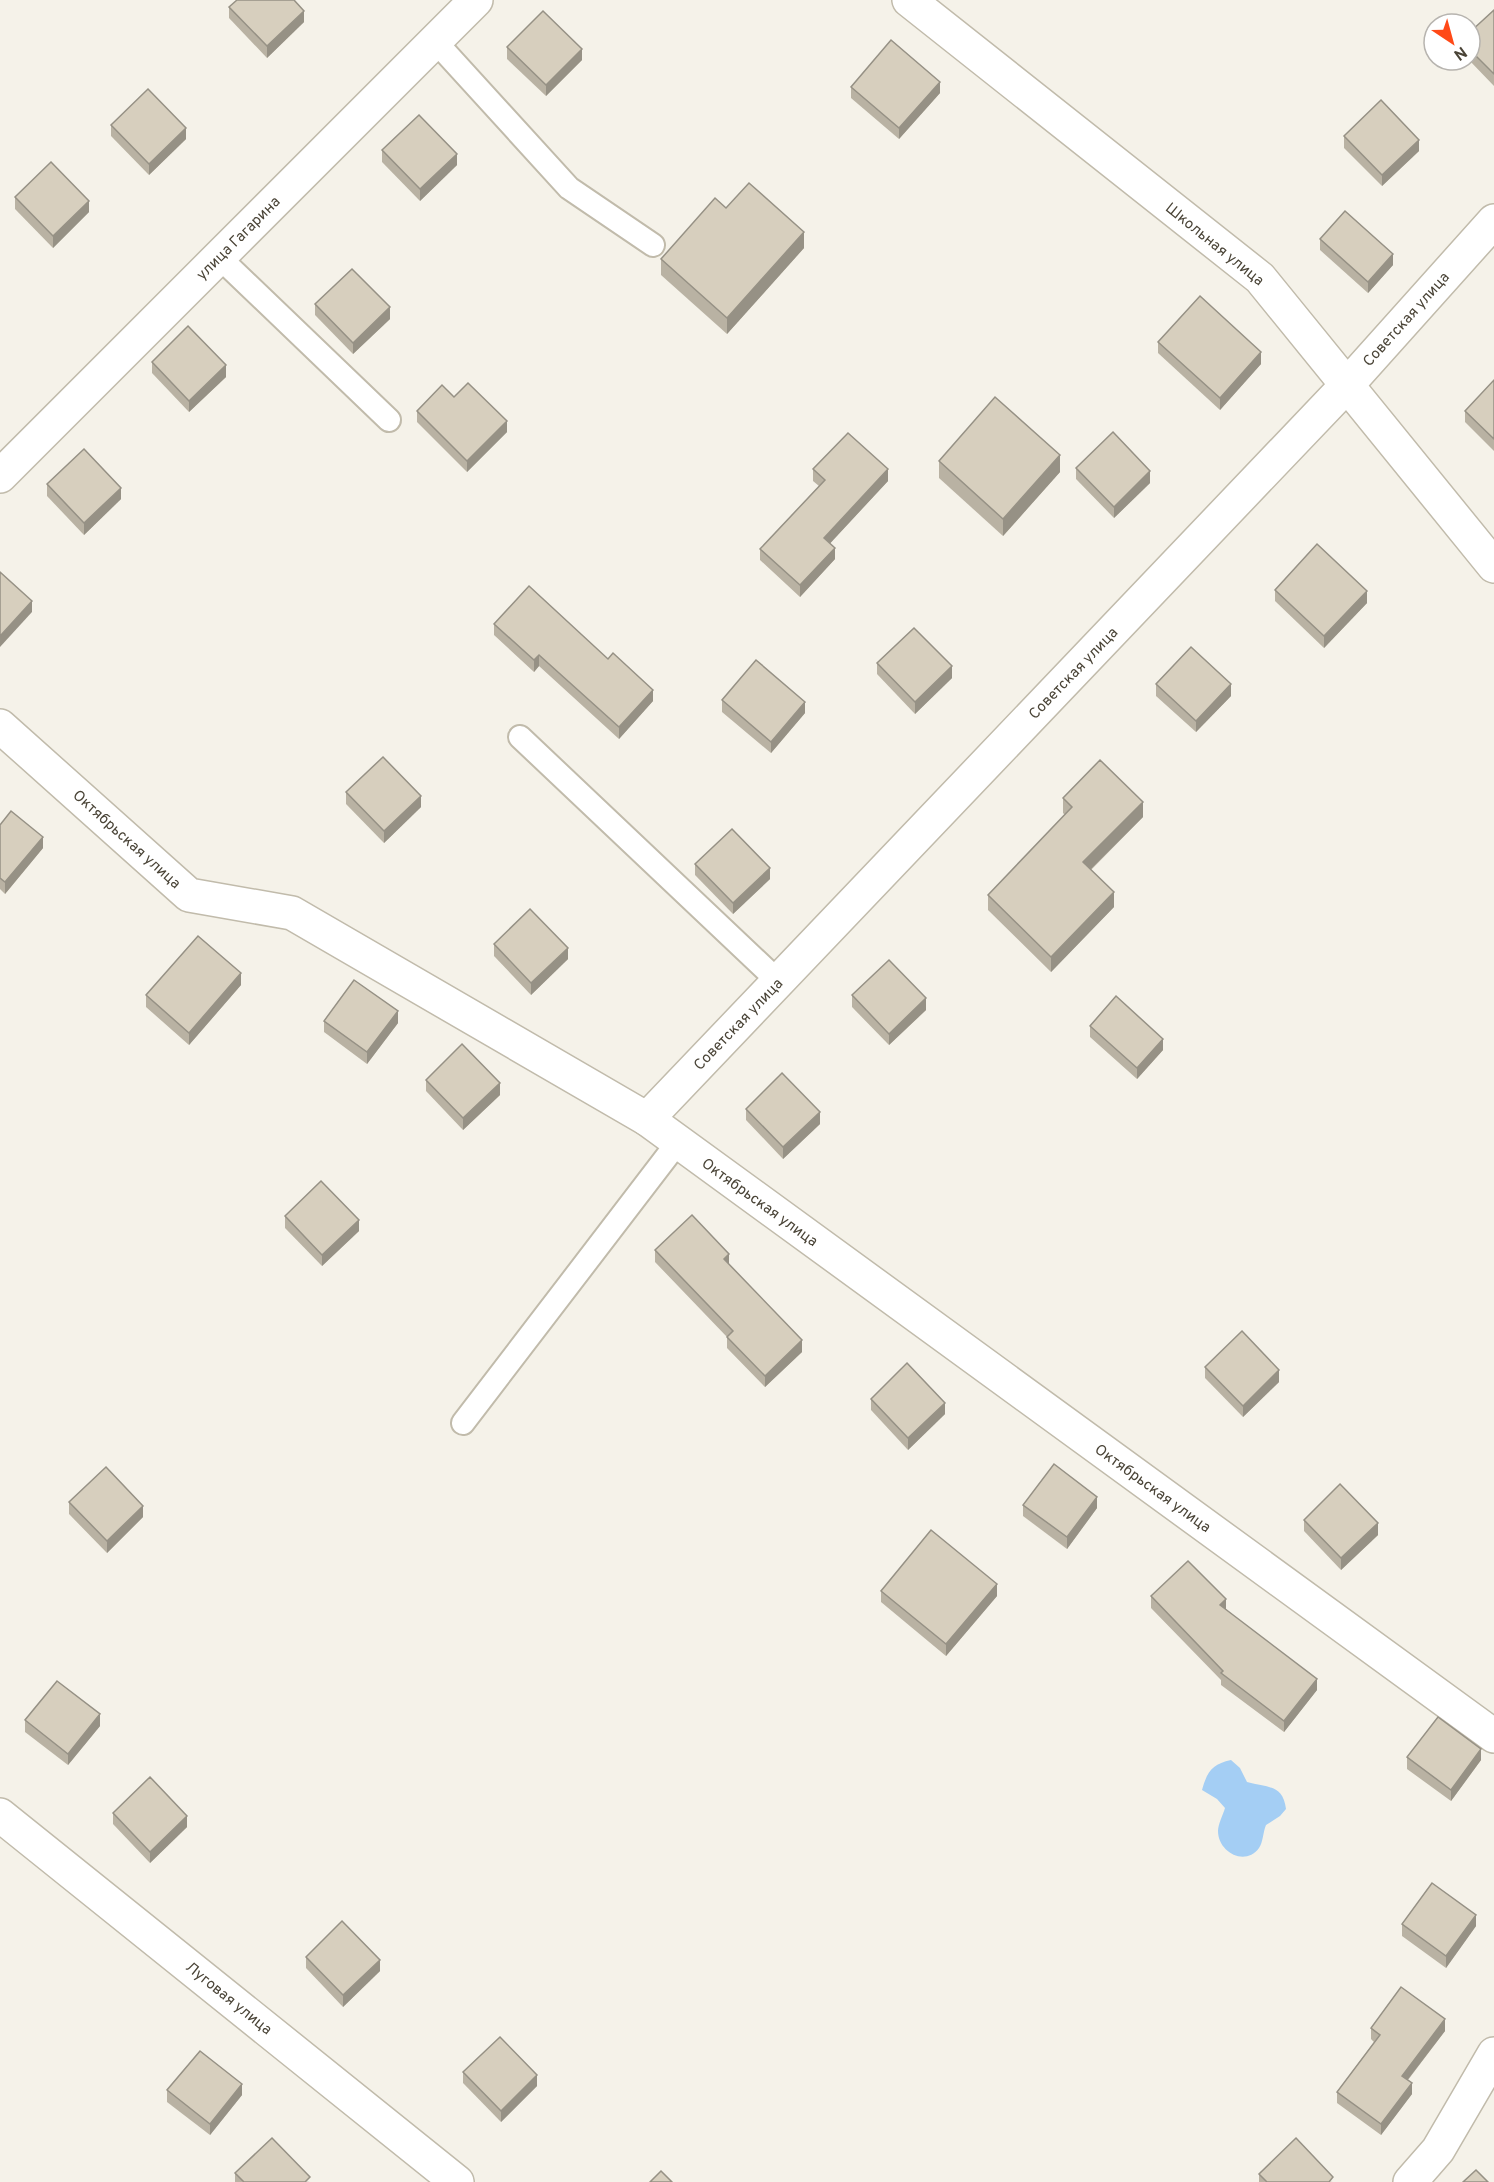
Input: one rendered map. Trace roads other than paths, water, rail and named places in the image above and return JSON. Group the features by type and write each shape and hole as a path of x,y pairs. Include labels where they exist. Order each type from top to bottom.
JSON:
{"street":[{"name":"улица Гагарина","path":"0,476 476,0"},
{"name":"Школьная улица","path":"909,0 1260,278 1494,566"},
{"name":"Советская улица","path":"647,1119 1348,384 1494,221"},
{"name":"Октябрьская улица","path":"0,726 189,895 292,913 647,1119 1494,1737"},
{"name":"Луговая улица","path":"0,1815 457,2182"},
{"path":"1410,2182 1438,2150 1494,2054"}],"lane":[{"path":"435,41 569,188 653,245"},
{"path":"219,256 389,420"},
{"path":"519,737 779,982"},
{"path":"463,1423 678,1142"}],"water":[{"path":"1231,1760 1240,1768 1247,1782 1278,1791 1282,1795 1286,1809 1266,1825 1259,1848 1253,1854 1240,1857 1227,1851 1219,1839 1218,1831 1225,1808 1217,1799 1202,1790 1211,1770"}]}
